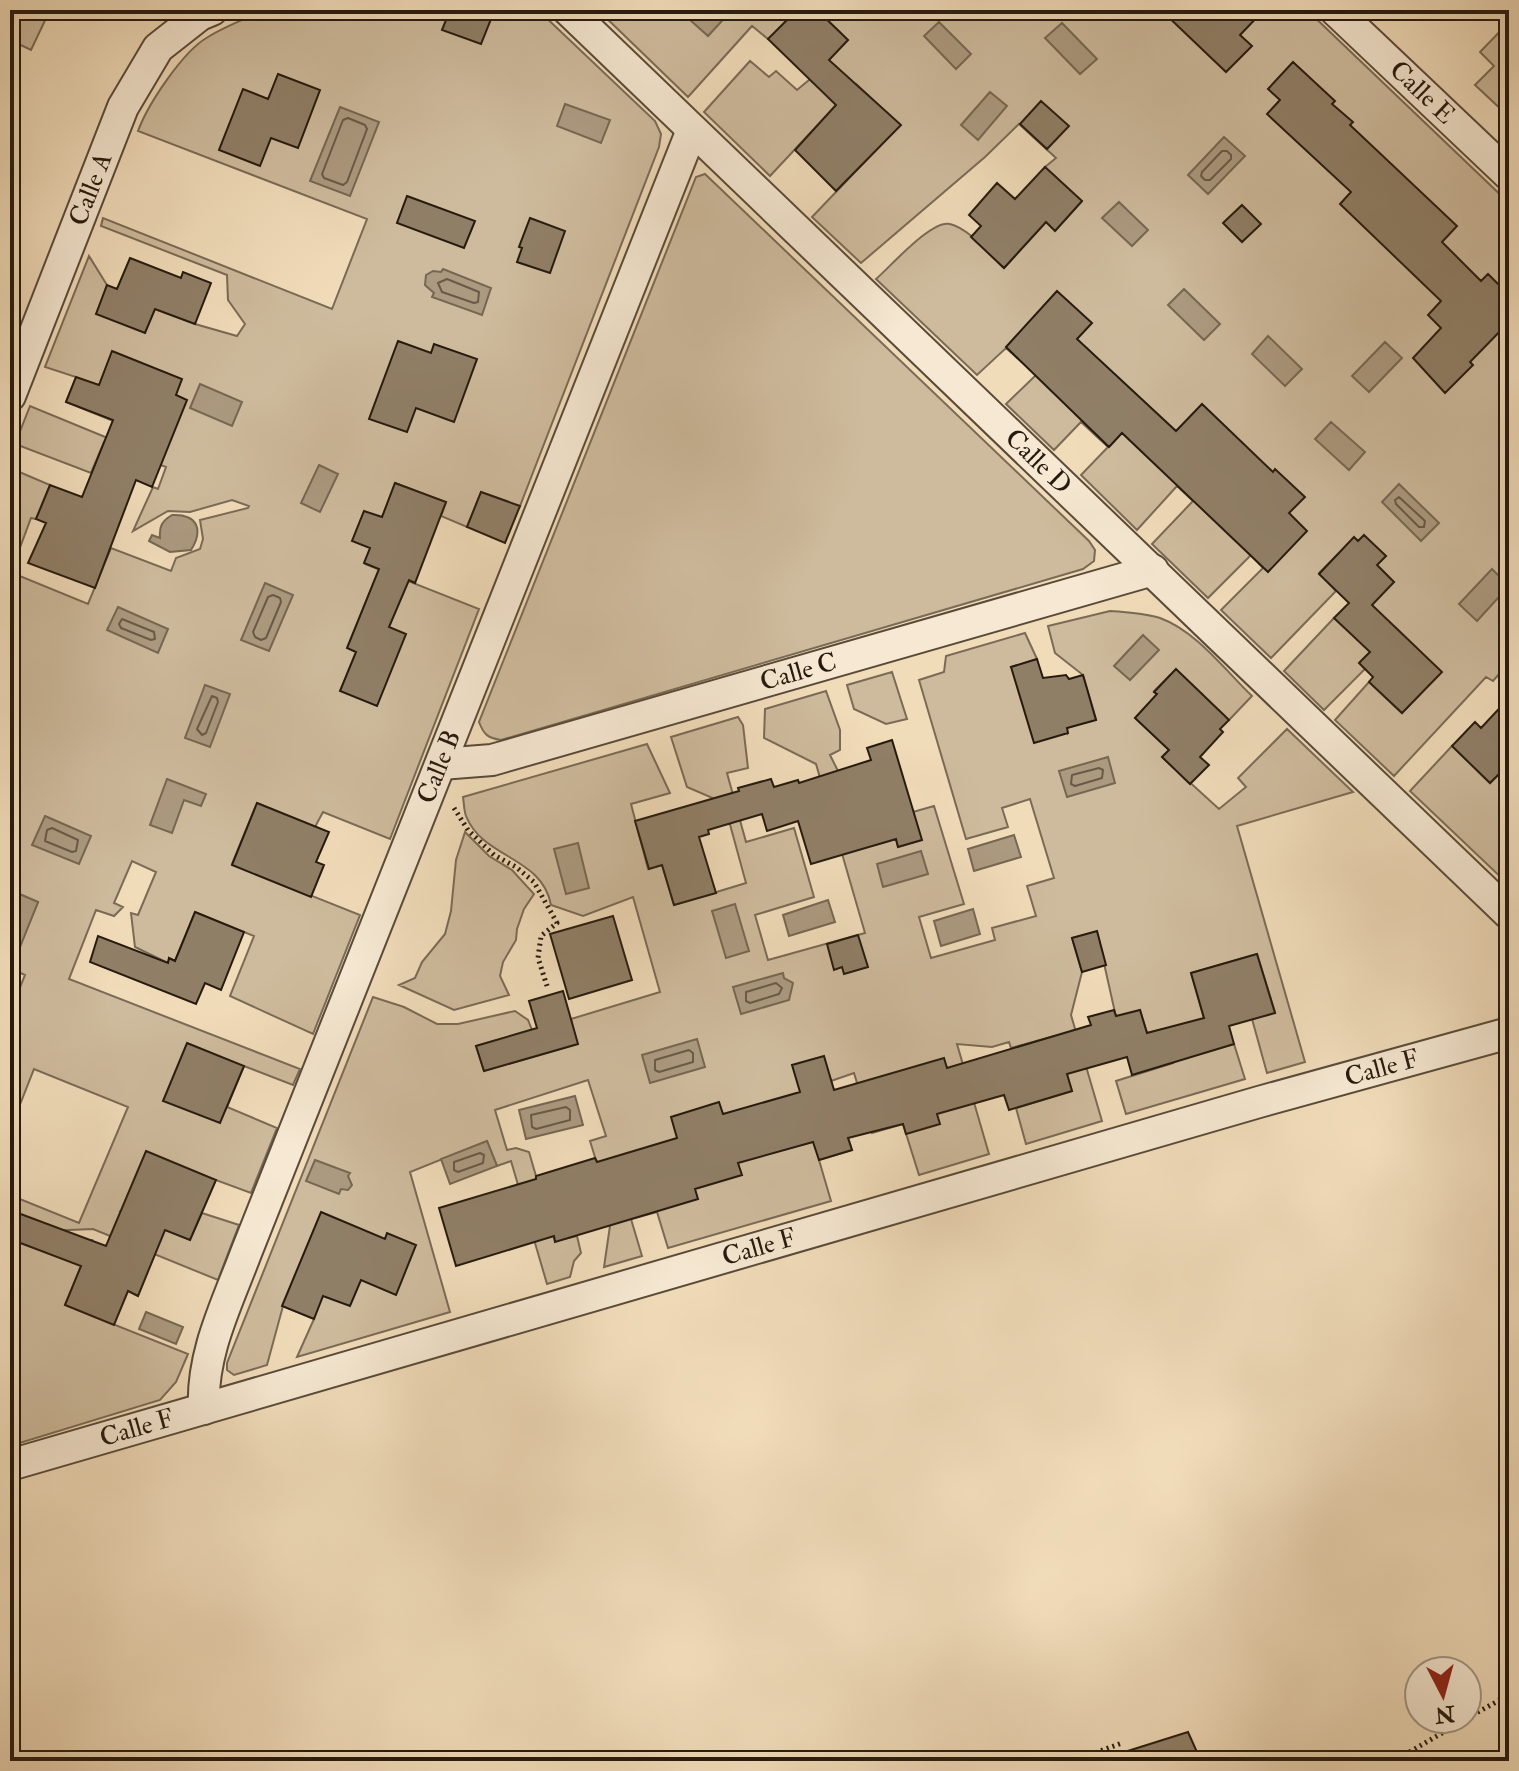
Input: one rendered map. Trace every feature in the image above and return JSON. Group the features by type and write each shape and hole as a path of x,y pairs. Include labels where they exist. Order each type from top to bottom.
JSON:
{"street":[{"name":"Calle A","path":"10,396 123,107 158,48 200,15 212,10"},
{"name":"Calle D","path":"568,10 1509,914"},
{"name":"Calle E","path":"1335,10 1509,175"},
{"name":"Calle B","path":"204,1409 206,1362 246,1253 692,130"},
{"name":"Calle C","path":"441,764 492,760 1153,570"},
{"name":"Calle F","path":"10,1465 1259,1102 1509,1033"}],"path":[{"path":"449,801 468,830 494,855 534,882 557,923 541,936 538,958 548,989"},
{"path":"1483,1710 1509,1695"},
{"path":"1394,1761 1439,1735"},
{"path":"1073,1761 1122,1743"}],"shaded area":[{"path":"10,10 50,10 31,50 10,40"},
{"path":"264,10 538,10 655,121 661,134 659,147 520,506 481,492 467,527 441,516 446,502 395,483 365,564 479,609 390,839 323,812 315,827 257,803 232,864 360,915 313,1034 230,996 254,936 195,912 175,961 169,958 168,963 135,947 131,913 138,915 156,872 132,861 114,903 123,907 114,916 96,910 69,979 300,1069 293,1085 244,1066 227,1107 277,1128 251,1193 216,1180 121,1211 190,1240 202,1213 239,1225 218,1280 93,1229 44,1231 10,1210 10,1195 79,1223 128,1107 34,1069 10,1130 10,1012 25,975 10,968 10,956 15,958 38,902 10,890 14,880 10,878 10,572 88,604 111,548 171,571 176,558 200,549 203,539 200,520 249,506 232,500 190,512 168,511 133,531 153,487 158,489 166,467 104,442 91,473 15,444 30,406 132,448 121,424 66,402 76,377 45,367 89,256 107,285 97,314 155,309 237,336 245,324 228,300 227,275 101,226 103,218 332,309 367,219 138,131 158,93 198,44"},
{"path":"598,10 797,10 768,39 752,26 688,97"},
{"path":"817,10 1307,10 1509,203 1509,663 1493,681 1486,677 1394,776 1335,720 1369,682 1402,713 1441,672 1395,627 1360,662 1365,669 1324,710 1284,671 1334,618 1347,630 1394,582 1377,565 1386,556 1364,536 1358,541 1354,538 1319,573 1336,591 1271,658 1221,610 1263,568 1251,555 1208,598 1152,544 1193,501 1177,486 1137,530 1081,475 1108,447 1081,422 1054,450 1006,404 1036,375 1006,348 977,375 876,279 923,236 942,224 965,231 1004,268 1046,222 1056,230 1082,201 1045,167 1056,158 1019,124 861,263 812,217 900,125 856,84 770,176 704,112 750,61 769,77 776,71 797,90 809,80 848,40"},
{"path":"1509,22 1509,107 1504,112 1475,85 1494,66 1480,52"},
{"path":"705,174 1089,541 1095,550 1094,561 1083,569 501,740 493,738 485,733 479,722 696,177"},
{"path":"10,468 50,485 36,519 31,518 18,553 10,550"},
{"path":"1110,611 1148,615 1173,624 1198,642 1252,696 1229,720 1184,677 1178,682 1170,675 1154,691 1157,695 1135,718 1169,750 1162,757 1219,809 1246,787 1238,778 1287,729 1353,792 1237,826 1305,1062 1267,1073 1252,1019 1275,1012 1257,954 1191,973 1213,1050 1234,1044 1245,1079 1126,1114 1116,1081 1173,1063 1163,1029 1147,1033 1140,1010 1116,1017 1097,932 1072,938 1082,972 1071,1015 1102,1121 1026,1144 1016,1108 1072,1091 1055,1036 1011,1048 1009,1042 992,1047 957,1044 989,1154 919,1175 903,1124 872,1133 854,1073 831,1081 852,1150 819,1160 831,1201 668,1248 657,1212 631,1219 642,1256 604,1267 612,1212 590,1141 606,1136 588,1080 495,1110 507,1150 516,1148 529,1152 555,1241 577,1236 581,1253 574,1261 570,1277 547,1284 511,1161 497,1166 487,1141 410,1172 450,1312 297,1357 314,1319 283,1306 267,1365 234,1375 227,1370 227,1363 373,997 404,1007 437,1024 458,1024 515,1011 528,1020 532,1030 476,1046 484,1071 577,1044 571,1019 660,992 633,897 583,916 551,905 536,876 474,830 466,816 463,797 647,744 670,793 631,804 648,869 662,865 674,905 746,883 723,799 717,800 687,787 671,737 738,717 743,725 748,768 727,773 746,842 794,828 814,897 755,915 768,960 865,933 816,764 764,738 765,709 826,691 840,730 840,750 830,755 875,845 896,839 898,847 921,840 913,812 934,806 964,904 919,917 931,958 995,940 992,928 1036,916 1027,886 1054,878 1030,799 1002,808 1008,827 966,839 919,680 944,672 946,656 1025,633 1037,659 1011,667 1067,733 1067,728 1096,719 1083,675 1055,653 1048,626"},
{"path":"892,672 907,719 886,724 854,709 847,685"},
{"path":"1452,746 1490,783 1509,764 1509,885 1410,791"},
{"path":"465,832 489,856 512,870 534,894 524,909 516,940 503,962 500,976 509,995 454,1010 399,985 415,978 422,962 445,934 451,911 456,860"},
{"path":"10,1239 37,1249 39,1244 92,1240 65,1305 188,1354 176,1382 160,1400 10,1446"}],"water":[{"path":"699,10 732,10 708,36 690,20"},
{"path":"939,22 971,54 956,69 924,36"},
{"path":"1062,23 1097,59 1080,74 1045,38"},
{"path":"990,92 1007,106 978,140 961,125"},
{"path":"565,104 610,120 601,143 557,126"},
{"path":"340,107 379,122 350,196 310,181"},
{"path":"1224,137 1245,156 1208,194 1188,175"},
{"path":"1119,202 1148,230 1132,246 1102,218"},
{"path":"443,269 491,288 482,315 432,297 434,293 425,285 426,275"},
{"path":"1184,289 1220,324 1204,340 1168,305"},
{"path":"1268,336 1302,369 1285,386 1252,354"},
{"path":"1385,342 1402,358 1369,392 1352,376"},
{"path":"200,384 242,402 232,426 190,408"},
{"path":"1331,422 1365,452 1349,470 1315,439"},
{"path":"319,465 338,474 320,512 301,503"},
{"path":"1399,484 1439,523 1421,541 1382,502"},
{"path":"172,515 187,517 196,524 197,536 191,550 170,552 149,541 152,535 160,538 162,524"},
{"path":"1492,569 1509,586 1477,621 1459,604"},
{"path":"265,583 293,595 269,651 241,640"},
{"path":"118,607 168,629 158,653 107,630"},
{"path":"1143,635 1159,650 1130,680 1114,666"},
{"path":"205,685 230,694 210,747 185,738"},
{"path":"1108,757 1115,783 1067,797 1059,771"},
{"path":"167,779 206,794 201,806 184,800 172,833 150,825"},
{"path":"45,816 91,836 79,864 32,845"},
{"path":"1014,835 1021,857 974,871 968,849"},
{"path":"578,843 589,888 566,894 554,849"},
{"path":"921,851 928,874 883,887 877,864"},
{"path":"10,890 38,902 18,952 10,949"},
{"path":"828,900 835,922 789,936 783,915"},
{"path":"735,904 749,951 726,958 712,911"},
{"path":"973,909 980,934 941,946 934,921"},
{"path":"783,973 784,978 793,983 789,1000 741,1014 733,987"},
{"path":"697,1039 705,1067 650,1083 642,1055"},
{"path":"575,1096 583,1125 526,1139 519,1110"},
{"path":"487,1141 497,1166 450,1184 441,1159"},
{"path":"315,1160 350,1173 348,1176 352,1185 348,1190 341,1189 339,1194 306,1181"},
{"path":"146,1312 183,1327 176,1344 139,1329"}],"building":[{"path":"450,10 468,10 491,19 481,44 442,30"},
{"path":"797,10 817,10 848,40 829,60 901,125 836,191 795,150 836,105 768,39"},
{"path":"1161,10 1264,10 1240,35 1252,46 1226,72"},
{"path":"1293,62 1335,101 1332,104 1353,122 1350,125 1457,226 1442,242 1481,281 1488,274 1509,295 1509,322 1445,393 1413,358 1441,328 1428,315 1441,301 1340,204 1351,192 1267,114 1280,100 1268,89"},
{"path":"278,74 320,90 298,148 271,138 260,166 219,150 243,89 268,99"},
{"path":"1041,101 1069,126 1047,149 1020,124"},
{"path":"1045,167 1082,201 1055,231 1046,222 1004,268 971,237 981,226 969,215 997,183 1015,199"},
{"path":"407,196 475,221 464,248 397,223"},
{"path":"1242,205 1261,224 1242,242 1223,223"},
{"path":"530,218 565,231 550,273 517,262"},
{"path":"130,258 181,278 183,272 211,283 195,324 155,309 145,333 96,314 107,285 117,289"},
{"path":"1057,291 1092,323 1077,339 1176,431 1202,404 1273,472 1275,469 1305,497 1289,513 1307,531 1268,572 1122,433 1109,447 1006,347"},
{"path":"398,341 431,353 434,344 477,359 454,422 416,408 407,432 369,419"},
{"path":"112,351 182,379 176,395 187,400 152,487 136,480 95,588 28,563 46,523 36,519 50,485 82,497 113,420 66,402 76,377 99,385"},
{"path":"395,483 446,502 415,583 409,580 389,627 406,634 377,706 340,691 356,652 347,648 379,569 364,563 370,548 352,541 364,511 382,517"},
{"path":"481,492 520,506 505,543 467,527"},
{"path":"1364,535 1386,556 1377,565 1394,582 1372,605 1442,672 1402,713 1369,682 1373,677 1359,663 1370,652 1334,618 1349,603 1319,574 1354,537 1358,541"},
{"path":"1037,659 1043,678 1066,675 1069,679 1083,675 1096,720 1067,728 1068,733 1034,743 1011,667"},
{"path":"1176,669 1229,720 1220,729 1223,732 1200,757 1209,765 1190,784 1162,757 1169,750 1135,718"},
{"path":"1509,698 1509,764 1490,783 1452,746 1475,722 1481,728"},
{"path":"892,740 922,840 898,847 896,839 811,864 798,821 767,831 762,814 708,830 709,834 699,837 716,893 674,905 662,865 649,869 635,821 771,779 774,787 798,780 799,783 871,760 867,748"},
{"path":"257,803 329,832 316,862 324,865 311,897 232,865"},
{"path":"195,912 244,932 221,990 205,983 196,1004 90,962 98,936 168,963 169,958 175,961"},
{"path":"613,916 632,980 569,999 550,934"},
{"path":"1097,931 1106,965 1082,972 1072,938"},
{"path":"858,935 868,967 844,974 842,967 834,970 827,944"},
{"path":"1257,954 1275,1013 1229,1026 1234,1044 1132,1075 1127,1057 1067,1074 1072,1091 1009,1110 1004,1095 937,1114 940,1124 906,1134 903,1124 848,1138 852,1150 819,1160 813,1142 738,1163 742,1175 695,1189 698,1199 555,1242 554,1236 456,1266 439,1208 595,1158 597,1162 677,1138 671,1117 719,1102 723,1114 800,1092 792,1065 824,1056 834,1090 944,1058 947,1068 1091,1025 1088,1017 1114,1010 1116,1016 1140,1010 1147,1033 1204,1018 1191,973"},
{"path":"563,991 578,1044 484,1071 476,1046 537,1028 529,1001"},
{"path":"187,1043 244,1066 220,1123 163,1101"},
{"path":"146,1151 216,1180 190,1240 165,1230 138,1296 128,1291 114,1325 65,1305 81,1266 10,1239 10,1210 106,1246"},
{"path":"321,1212 385,1239 387,1233 416,1245 396,1295 361,1280 350,1306 323,1296 314,1319 282,1306"},
{"path":"1188,1732 1201,1761 1116,1761 1115,1755"}]}
